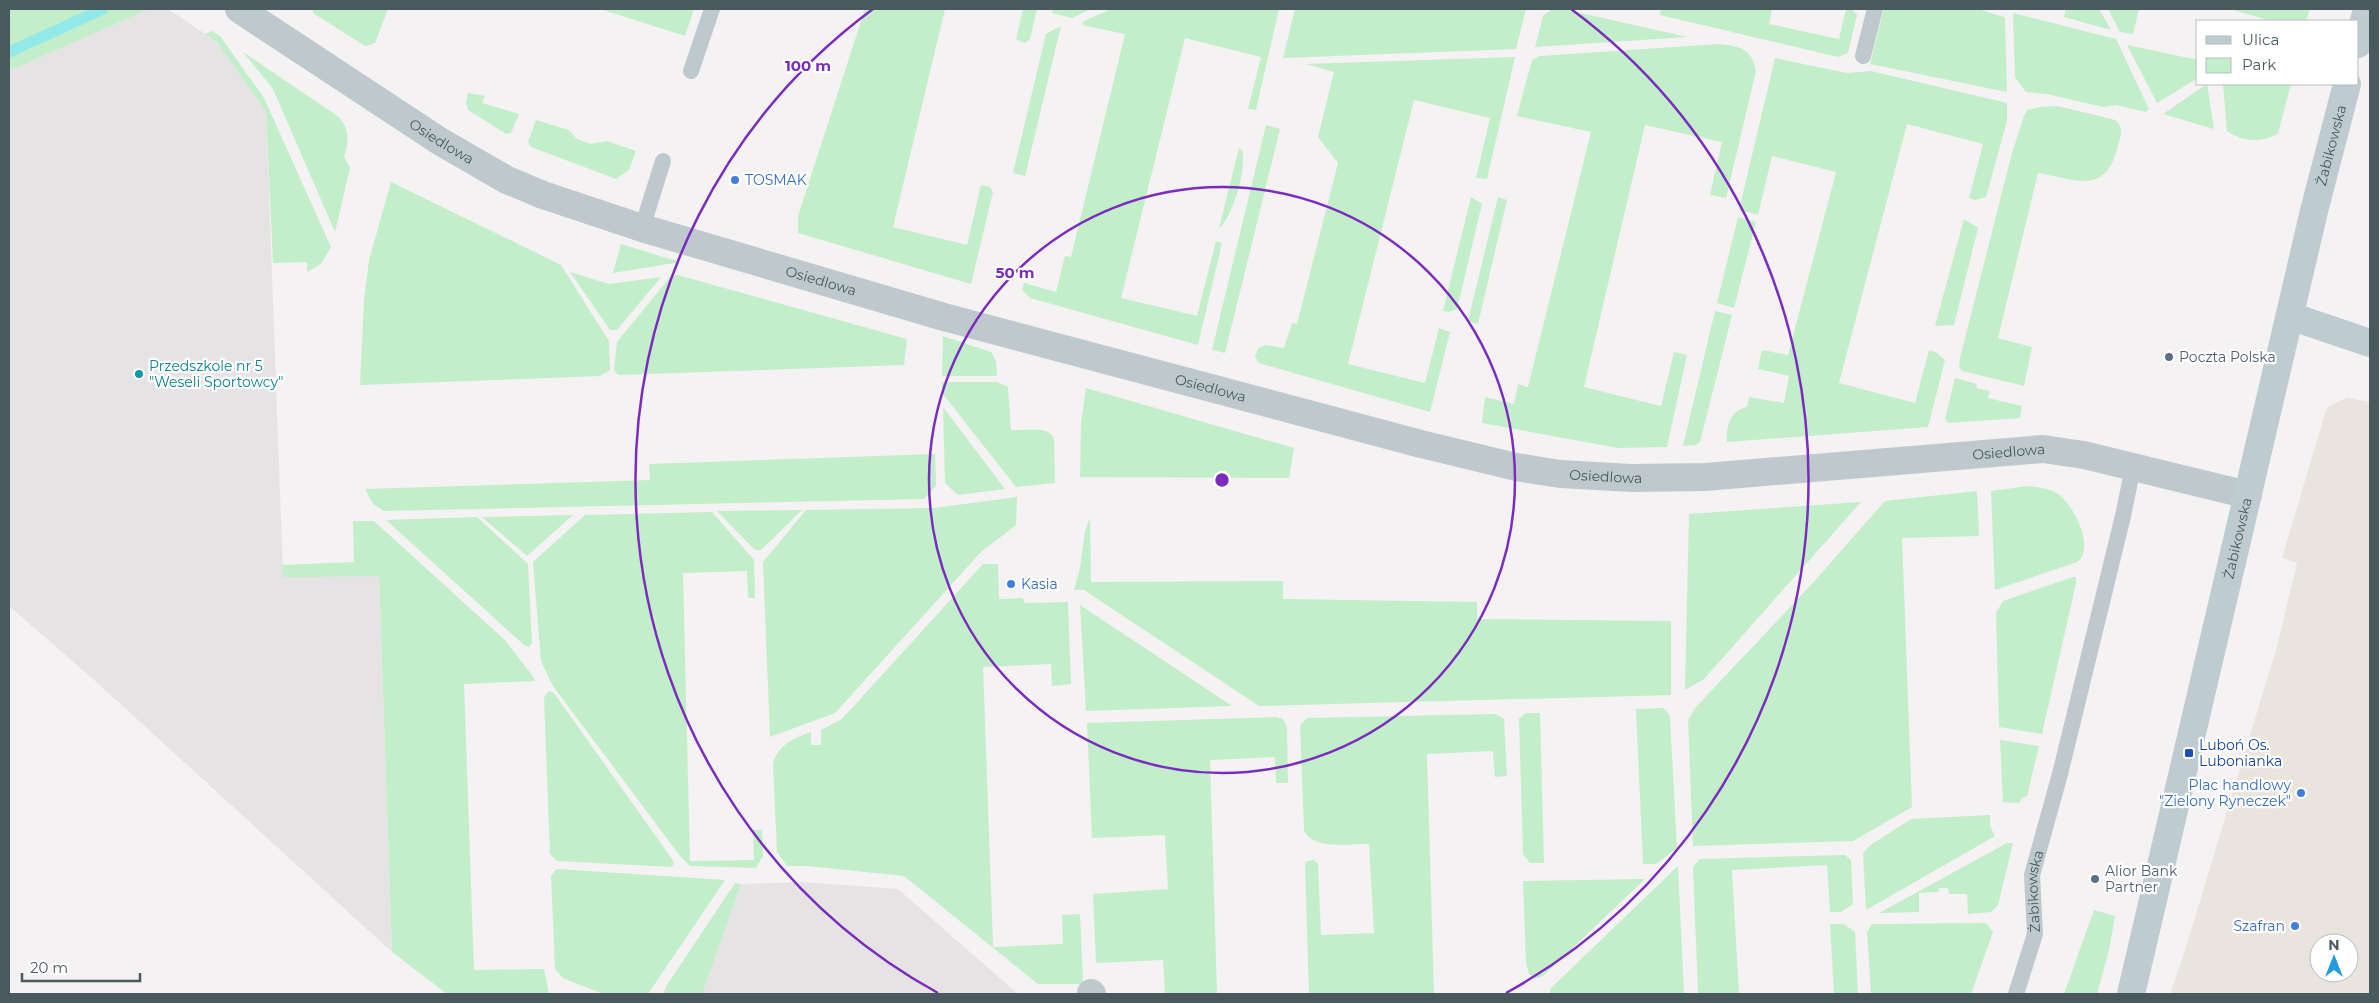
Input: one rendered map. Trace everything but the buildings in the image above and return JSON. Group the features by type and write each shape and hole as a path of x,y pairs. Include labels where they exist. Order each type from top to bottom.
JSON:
{"street":[{"name":"Osiedlowa","path":"239,9 399,116 474,162 543,195 635,226 944,316 1230,395 1516,467 1597,478 1695,477 2026,449 2063,451 2248,494"},
{"path":"2359,40 2367,9"},
{"name":"Żabikowska","path":"2132,994 2290,316 2347,85"},
{"path":"2290,316 2370,342"}],"lane":[{"path":"691,71 712,9"},
{"path":"1864,56 1875,9"},
{"path":"635,226 663,161"},
{"name":"Żabikowska","path":"2016,994 2035,934 2032,875 2060,774 2123,516 2133,467"}],"shaded area":[{"path":"149,9 168,9 216,41 266,110 283,576 379,576 392,952 92,678 9,606 9,71"},
{"name":"Plac handlowy \"Zielony Ryneczek\"","path":"2347,398 2370,402 2370,994 2170,994 2183,957 2278,643 2297,563 2282,558 2327,407"},
{"path":"803,882 898,889 1018,994 702,994 741,884"}],"green space":[{"path":"9,9 149,9 9,71"},
{"path":"313,9 388,9 375,43 365,46 313,13"},
{"path":"600,9 694,9 685,36"},
{"path":"865,9 945,9 893,227 967,245 981,185 990,187 993,192 971,284 798,233 798,216"},
{"path":"1023,9 1037,9 1030,39 1025,43 1016,39"},
{"path":"1053,9 1091,9 1072,18 1052,13"},
{"path":"1111,9 1279,9 1256,110 1248,109 1261,57 1185,38 1121,298 1197,316 1216,241 1222,243 1198,345 1030,298 1022,290 1024,283 1056,292 1065,256 1071,257 1125,34 1082,25 1084,21"},
{"path":"1295,9 1526,9 1516,49 1283,58"},
{"path":"1552,9 1563,9 1687,37 1535,47 1543,16"},
{"path":"1661,9 1772,9 1769,24 1839,39 1846,9 1853,10 1857,15 1848,53 1838,57 1660,15"},
{"path":"1884,9 1983,9 1983,11 2005,17 2007,92 1870,64"},
{"path":"2066,9 2099,9 2111,30 2064,17"},
{"path":"2108,9 2139,9 2133,34 2120,32"},
{"path":"2229,9 2310,9 2306,20 2268,20"},
{"path":"2013,13 2116,39 2149,109 2146,112 2116,105 2103,107 2047,94 2026,92 2015,77"},
{"path":"1061,26 1025,176 1013,173 1046,34"},
{"path":"212,31 220,36 264,98 331,247 321,264 307,272 307,262 273,263 266,111 216,41 205,34"},
{"path":"1719,44 1738,47 1748,53 1756,71 1726,198 1710,195 1722,142 1645,125 1584,387 1661,406 1674,352 1687,355 1667,447 1618,448 1482,423 1485,397 1514,404 1518,384 1528,387 1591,132 1517,116 1532,60 1540,56"},
{"path":"2127,45 2196,60 2196,79 2157,103"},
{"path":"243,52 339,117 345,127 348,141 344,157 350,168 335,232 273,89"},
{"path":"1515,57 1487,179 1476,178 1490,118 1414,100 1348,364 1425,383 1439,328 1450,332 1430,412 1259,363 1255,357 1258,348 1266,345 1284,348 1292,323 1297,324 1338,163 1318,137 1334,72 1306,64"},
{"path":"1775,58 1847,73 1871,71 2007,103 2007,121 1986,197 1975,200 1969,198 1983,144 1907,124 1839,383 1915,403 1929,350 1937,353 1945,360 1928,427 1727,442 1727,430 1730,420 1737,412 1747,407 1749,397 1784,403 1789,376 1758,369 1762,350 1788,355 1836,172 1772,156 1758,215 1739,210"},
{"path":"2207,85 2214,129 2163,114"},
{"path":"2223,85 2291,85 2278,133 2260,140 2253,140 2233,135 2227,131"},
{"path":"468,93 485,96 482,103 519,114 511,133 506,134 468,110 466,103"},
{"path":"2058,106 2115,120 2120,125 2121,135 2113,161 2106,172 2097,178 2088,181 2038,173 1998,338 2032,347 2024,386 1962,371 1959,367 1960,358 2012,153 2024,116 2027,110"},
{"path":"536,120 569,130 577,139 590,144 607,141 636,151 629,170 616,179 531,147 528,142"},
{"path":"1266,125 1280,129 1225,353 1212,350"},
{"path":"1239,148 1242,150 1243,158 1238,192 1229,214 1219,228"},
{"path":"391,182 561,265 609,341 610,370 600,376 360,385 364,300 369,260"},
{"path":"1471,197 1482,204 1457,309 1449,312 1443,311"},
{"path":"1498,197 1507,200 1478,324 1468,321"},
{"path":"1738,217 1756,222 1734,308 1717,303"},
{"path":"1964,219 1978,228 1954,325 1935,326"},
{"path":"621,244 680,262 613,273"},
{"path":"570,272 609,284 661,277 617,330 610,330"},
{"path":"678,275 907,339 904,365 618,375 614,370 617,342 671,276"},
{"path":"1715,311 1732,315 1700,442 1696,445 1683,446"},
{"path":"943,336 991,352 996,361 997,376 942,376"},
{"path":"1955,378 1977,384 1976,388 1990,391 1988,398 2022,406 2020,418 1948,423 1945,419"},
{"path":"942,382 997,382 1008,387 1011,430 1041,430 1051,434 1054,438 1055,483 1016,487 942,393"},
{"path":"1086,388 1294,448 1289,478 1080,477 1081,423"},
{"path":"943,407 1005,489 958,495 945,483"},
{"path":"935,454 936,486 924,499 384,511 373,504 365,489 650,480 649,464"},
{"path":"2028,486 2055,492 2064,499 2076,516 2080,526 2084,547 2082,555 2077,562 1995,590 1991,491"},
{"path":"1977,491 1979,536 1902,538 1912,807 1853,841 1693,846 1688,720 1695,708 1810,586 1885,501"},
{"path":"1017,497 1016,525 981,552 835,713 770,737 763,562 806,510 934,508"},
{"path":"1861,502 1704,679 1685,690 1689,514"},
{"path":"802,510 761,550 755,550 717,511"},
{"path":"712,512 754,560 755,598 748,598 747,571 683,573 690,861 754,860 753,830 762,830 763,856 756,868 690,866 680,856 553,686 541,661 533,562 585,515"},
{"path":"573,515 527,556 482,517"},
{"path":"477,517 528,564 532,643 529,647 524,645 386,520"},
{"path":"1090,518 1091,582 1283,581 1283,599 1477,602 1477,619 1671,621 1671,695 1259,706 1084,590 1074,590 1080,568 1085,531"},
{"path":"353,521 374,521 506,641 534,678 535,681 464,684 474,970 544,969 549,994 447,994 392,952 379,576 283,577 282,565 354,562"},
{"path":"983,564 998,564 999,599 1023,598 1024,603 1068,602 1071,684 1052,686 1051,664 983,667 993,947 1063,944 1062,915 1080,914 1083,984 1038,984 904,876 807,866 787,866 777,852 773,764 775,757 782,747 792,740 811,732 811,745 821,745 821,730 842,719"},
{"path":"2076,577 2076,583 2042,734 1999,727 1996,613 2003,601"},
{"path":"1080,605 1232,706 1086,711"},
{"path":"549,691 554,693 672,859 674,863 672,867 557,861 550,854 544,697"},
{"path":"1663,708 1670,718 1677,848 1656,864 1643,864 1636,709"},
{"path":"1526,713 1540,713 1544,863 1530,863 1523,854 1519,719"},
{"path":"1496,714 1504,719 1507,776 1495,777 1493,751 1427,754 1434,994 1309,994 1305,864 1307,861 1314,860 1318,864 1321,935 1374,933 1369,844 1342,845 1324,843 1315,841 1304,830 1300,725 1307,718"},
{"path":"1276,717 1283,719 1287,727 1288,783 1276,783 1275,757 1210,760 1217,994 1165,994 1163,960 1096,963 1093,894 1168,889 1165,835 1092,838 1087,723"},
{"path":"2000,740 2039,746 2027,796 2022,798 2019,803 2003,802"},
{"path":"1990,815 1990,826 1995,836 1866,910 1863,854 1869,846 1911,819"},
{"path":"2007,843 2013,843 1998,905 1991,912 1968,914 1967,894 1949,894 1948,888 1939,888 1938,892 1919,893 1919,912 1879,913"},
{"path":"1845,855 1851,860 1853,904 1841,912 1830,912 1827,865 1732,870 1739,994 1698,994 1693,867 1700,859"},
{"path":"1678,866 1684,994 1550,994 1550,989"},
{"path":"557,869 725,880 648,994 603,994 563,978 555,969 551,875"},
{"path":"1645,879 1543,976 1535,979 1529,974 1526,963 1523,881"},
{"path":"735,883 741,884 702,994 663,994 667,985"},
{"path":"2094,910 2115,916 2109,950 2097,994 2064,994"},
{"path":"1986,923 1993,932 1971,994 1871,994 1867,932 1872,924"},
{"path":"1830,924 1844,924 1855,932 1858,994 1834,994"}],"waterway":[{"path":"9,52 103,9"}],"place":[{"name":"TOSMAK","path":"735,180"},
{"name":"Poczta Polska","path":"2169,357"},
{"name":"Przedszkole nr 5 \"Weseli Sportowcy\"","path":"139,374"},
{"name":"Kasia","path":"1011,584"},
{"name":"Luboń Os. Lubonianka","path":"2189,753"},
{"name":"Plac handlowy \"Zielony Ryneczek\"","path":"2301,793"},
{"name":"Alior Bank Partner","path":"2095,879"},
{"name":"Szafran","path":"2295,926"}]}
